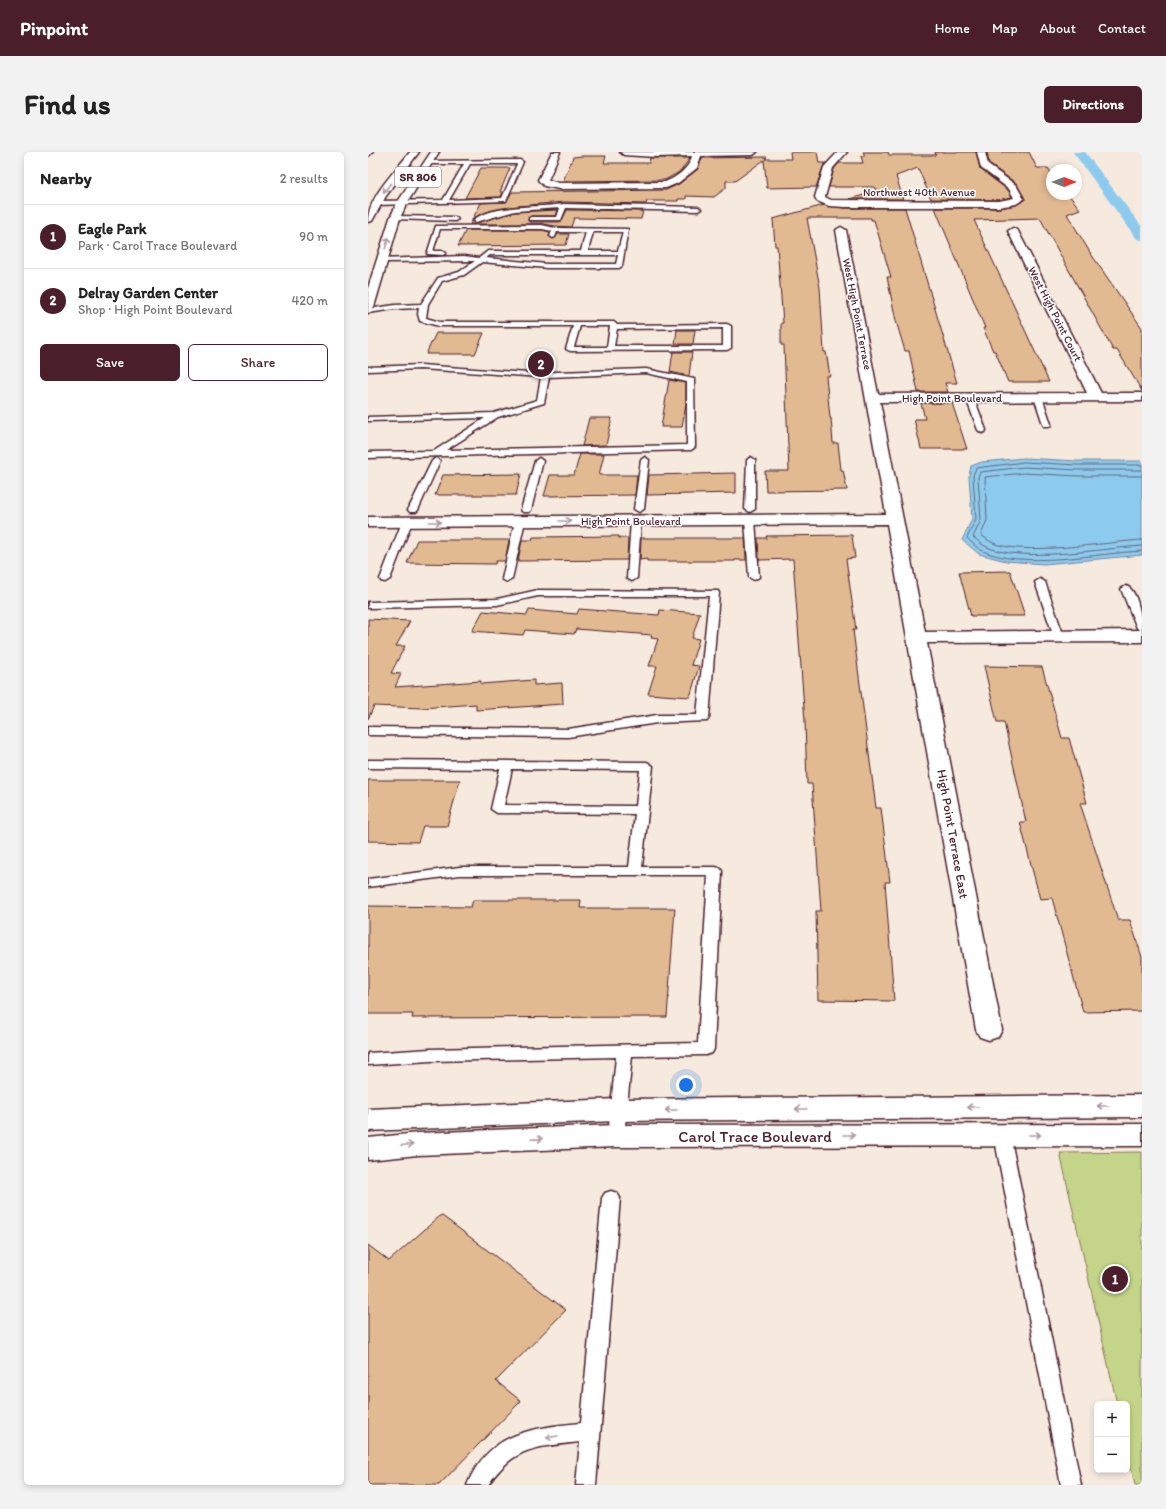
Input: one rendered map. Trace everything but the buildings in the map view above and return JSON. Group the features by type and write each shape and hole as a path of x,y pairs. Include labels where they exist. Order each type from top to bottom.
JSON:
{"street":[{"name":"SR 806","path":"368,219 377,203 414,152"},
{"name":"SR 806","path":"368,307 395,218 402,202 435,152"},
{"path":"556,152 544,180 547,184 560,186 659,186 672,183 696,164 697,154"},
{"path":"624,152 697,154 753,152"},
{"name":"Northwest 40th Avenue","path":"843,152 829,167 820,199 830,203 998,204 1013,202 1019,199 1013,188 984,166 981,152"},
{"name":"West High Point Terrace","path":"841,230 874,398"},
{"name":"West High Point Court","path":"1013,231 1096,397"},
{"name":"High Point Boulevard","path":"874,398 1142,397"},
{"path":"874,398 916,638 1142,636"},
{"name":"High Point Boulevard","path":"368,510 410,516 894,514"},
{"name":"High Point Boulevard","path":"368,522 410,516"},
{"name":"High Point Terrace East","path":"916,638 989,1030"},
{"name":"Carol Trace Boulevard","path":"368,1149 617,1123 1142,1106"},
{"name":"Carol Trace Boulevard","path":"368,1120 416,1117 1002,1135 1142,1135"}],"lane":[{"path":"377,203 446,200 504,200 520,162 428,162"},
{"path":"446,200 468,162"},
{"path":"521,219 559,219 564,206"},
{"path":"476,220 508,210 530,207 636,206 698,209"},
{"path":"395,218 462,219"},
{"path":"469,219 499,220"},
{"path":"382,263 480,260 547,266 619,266 626,230 590,230 554,233 542,227 438,227 429,253 621,253"},
{"path":"584,253 590,230"},
{"path":"488,253 471,270 460,276 440,279 422,309 423,319 439,324 577,324 614,324 614,327 727,326 727,348 570,349 577,324"},
{"path":"368,311 422,309"},
{"path":"610,349 614,327"},
{"path":"368,369 420,367 528,375 646,371 691,381 691,447 436,457 368,455"},
{"path":"368,419 495,415 541,401 545,375"},
{"path":"1038,397 1047,424"},
{"path":"970,398 982,430"},
{"path":"385,579 410,516 436,457 495,415"},
{"path":"632,578 645,460"},
{"path":"751,460 750,515 754,577"},
{"path":"507,579 539,461"},
{"path":"1040,582 1059,637"},
{"path":"1126,589 1142,628"},
{"path":"368,731 568,733 657,719 703,718 714,593 538,593 497,602 371,607"},
{"path":"368,764 646,766 635,871"},
{"path":"508,765 497,809 642,810"},
{"path":"368,883 460,871 716,871 706,1049 430,1055 368,1059"},
{"path":"617,1123 625,1050"},
{"path":"1002,1135 1071,1485"},
{"path":"586,1485 611,1198"},
{"path":"477,1485 483,1474 501,1455 522,1442 591,1431"}],"green space":[{"path":"1142,1152 1142,1485 1135,1485 1130,1462 1130,1401 1116,1401 1060,1153"}],"water":[{"path":"1024,458 1077,461 1142,461 1142,555 1044,564 1006,561 979,554 962,540 972,519 969,476 971,466 982,462"}],"waterway":[{"path":"1079,152 1142,236"}],"place":[{"name":"Delray Garden Center","path":"541,364"},
{"name":"Eagle Park","path":"1115,1279"}]}
